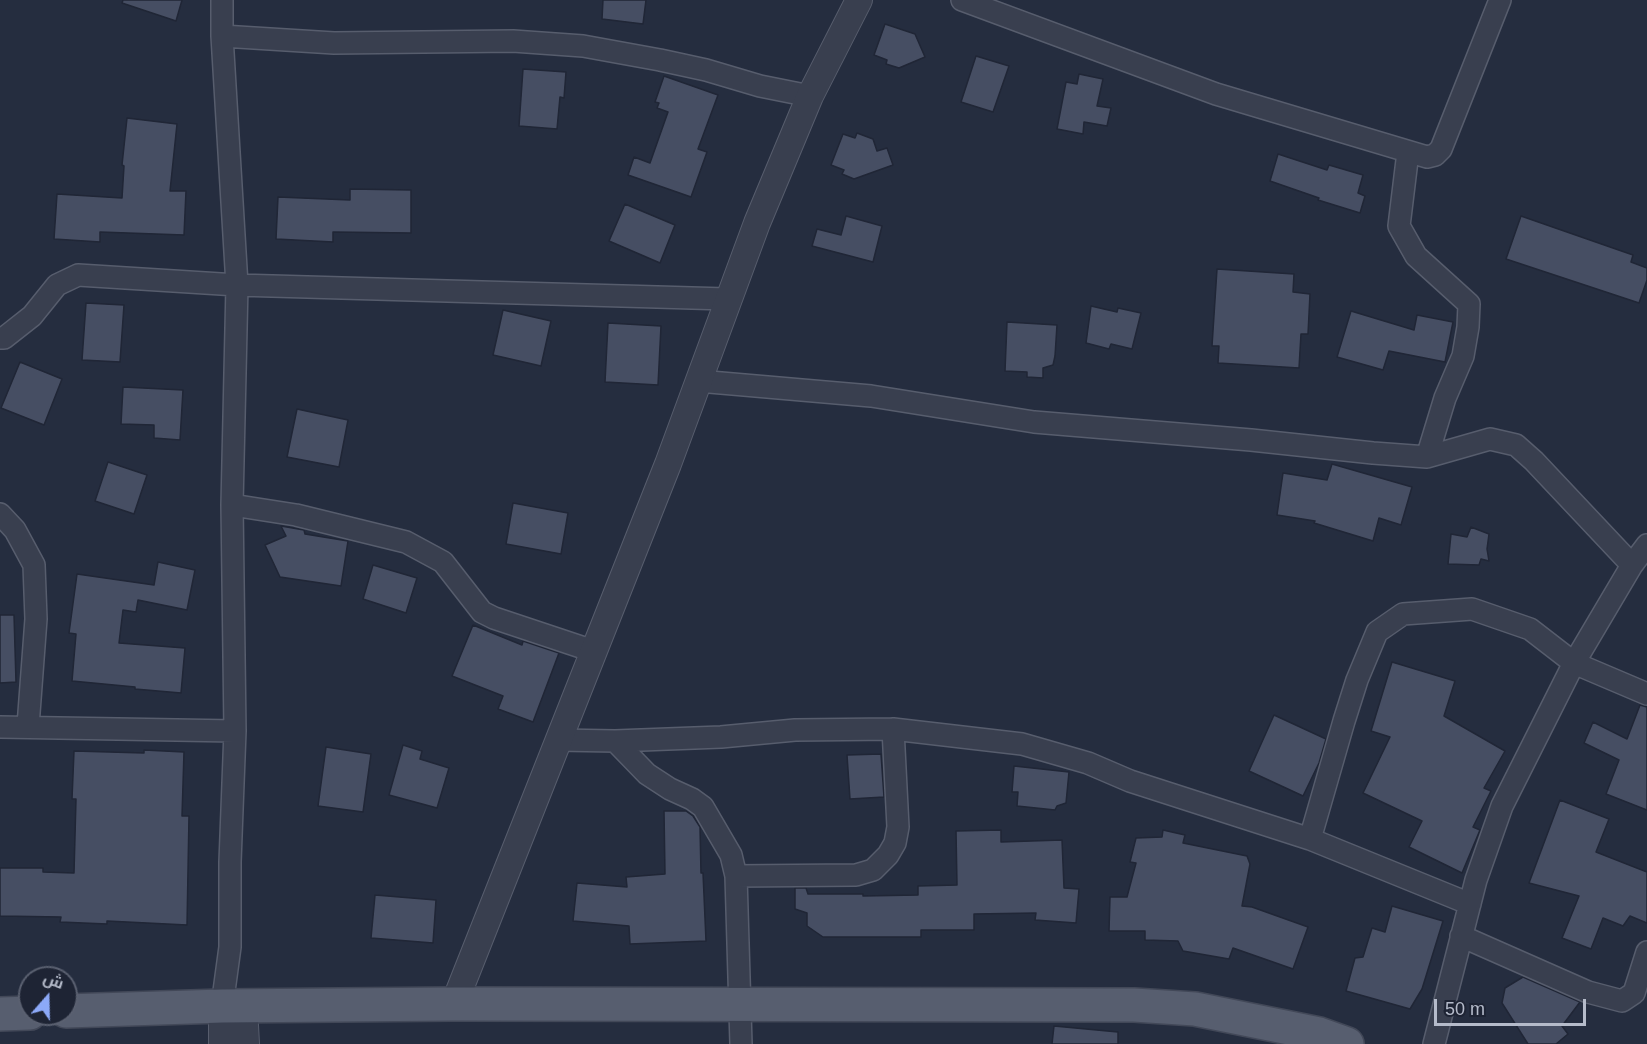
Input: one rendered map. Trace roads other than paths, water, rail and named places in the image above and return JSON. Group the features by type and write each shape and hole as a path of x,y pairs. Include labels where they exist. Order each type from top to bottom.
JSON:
{"main road":[{"path":"78,1011 233,1006 454,1004 1134,1005 1195,1009 1319,1034 1347,1044"},
{"path":"0,1014 18,1013"}],"street":[{"path":"222,0 222,36 237,285 232,505 235,731 230,862 230,947 233,1006 246,1044"},
{"path":"454,1004 668,464 728,299 810,96 859,0"},
{"path":"962,0 1216,94 1427,157 1435,155 1441,149 1500,0"},
{"path":"222,36 334,44 513,41 583,46 706,70 760,87 810,96"},
{"path":"1408,152 1399,226 1416,256 1469,304 1463,356 1445,398 1427,457"},
{"path":"0,338 4,338 32,316 57,285 78,275 237,285 728,299"},
{"path":"698,381 871,396 1034,422 1427,457 1490,439 1516,446 1541,469 1632,565"},
{"path":"232,505 296,515 406,542 443,562 482,612 593,651"},
{"path":"0,514 15,530 34,565 36,619 28,726"},
{"path":"1434,1044 1470,904 1502,807 1574,663 1632,565 1647,545"},
{"path":"1310,839 1357,680 1377,632 1403,614 1472,609 1530,628 1574,663 1647,694"},
{"path":"0,727 235,731"},
{"path":"558,740 615,741 722,737 795,730 893,729 1022,744 1055,752 1130,781 1310,839 1470,904"},
{"path":"736,876 856,875 873,870 888,855 895,843 898,827 893,729"},
{"path":"615,741 647,774 703,807 726,844 736,876 741,1044"},
{"path":"1461,936 1588,992 1622,1001 1634,993 1647,952"},
{"path":"222,1044 233,1006"}]}
